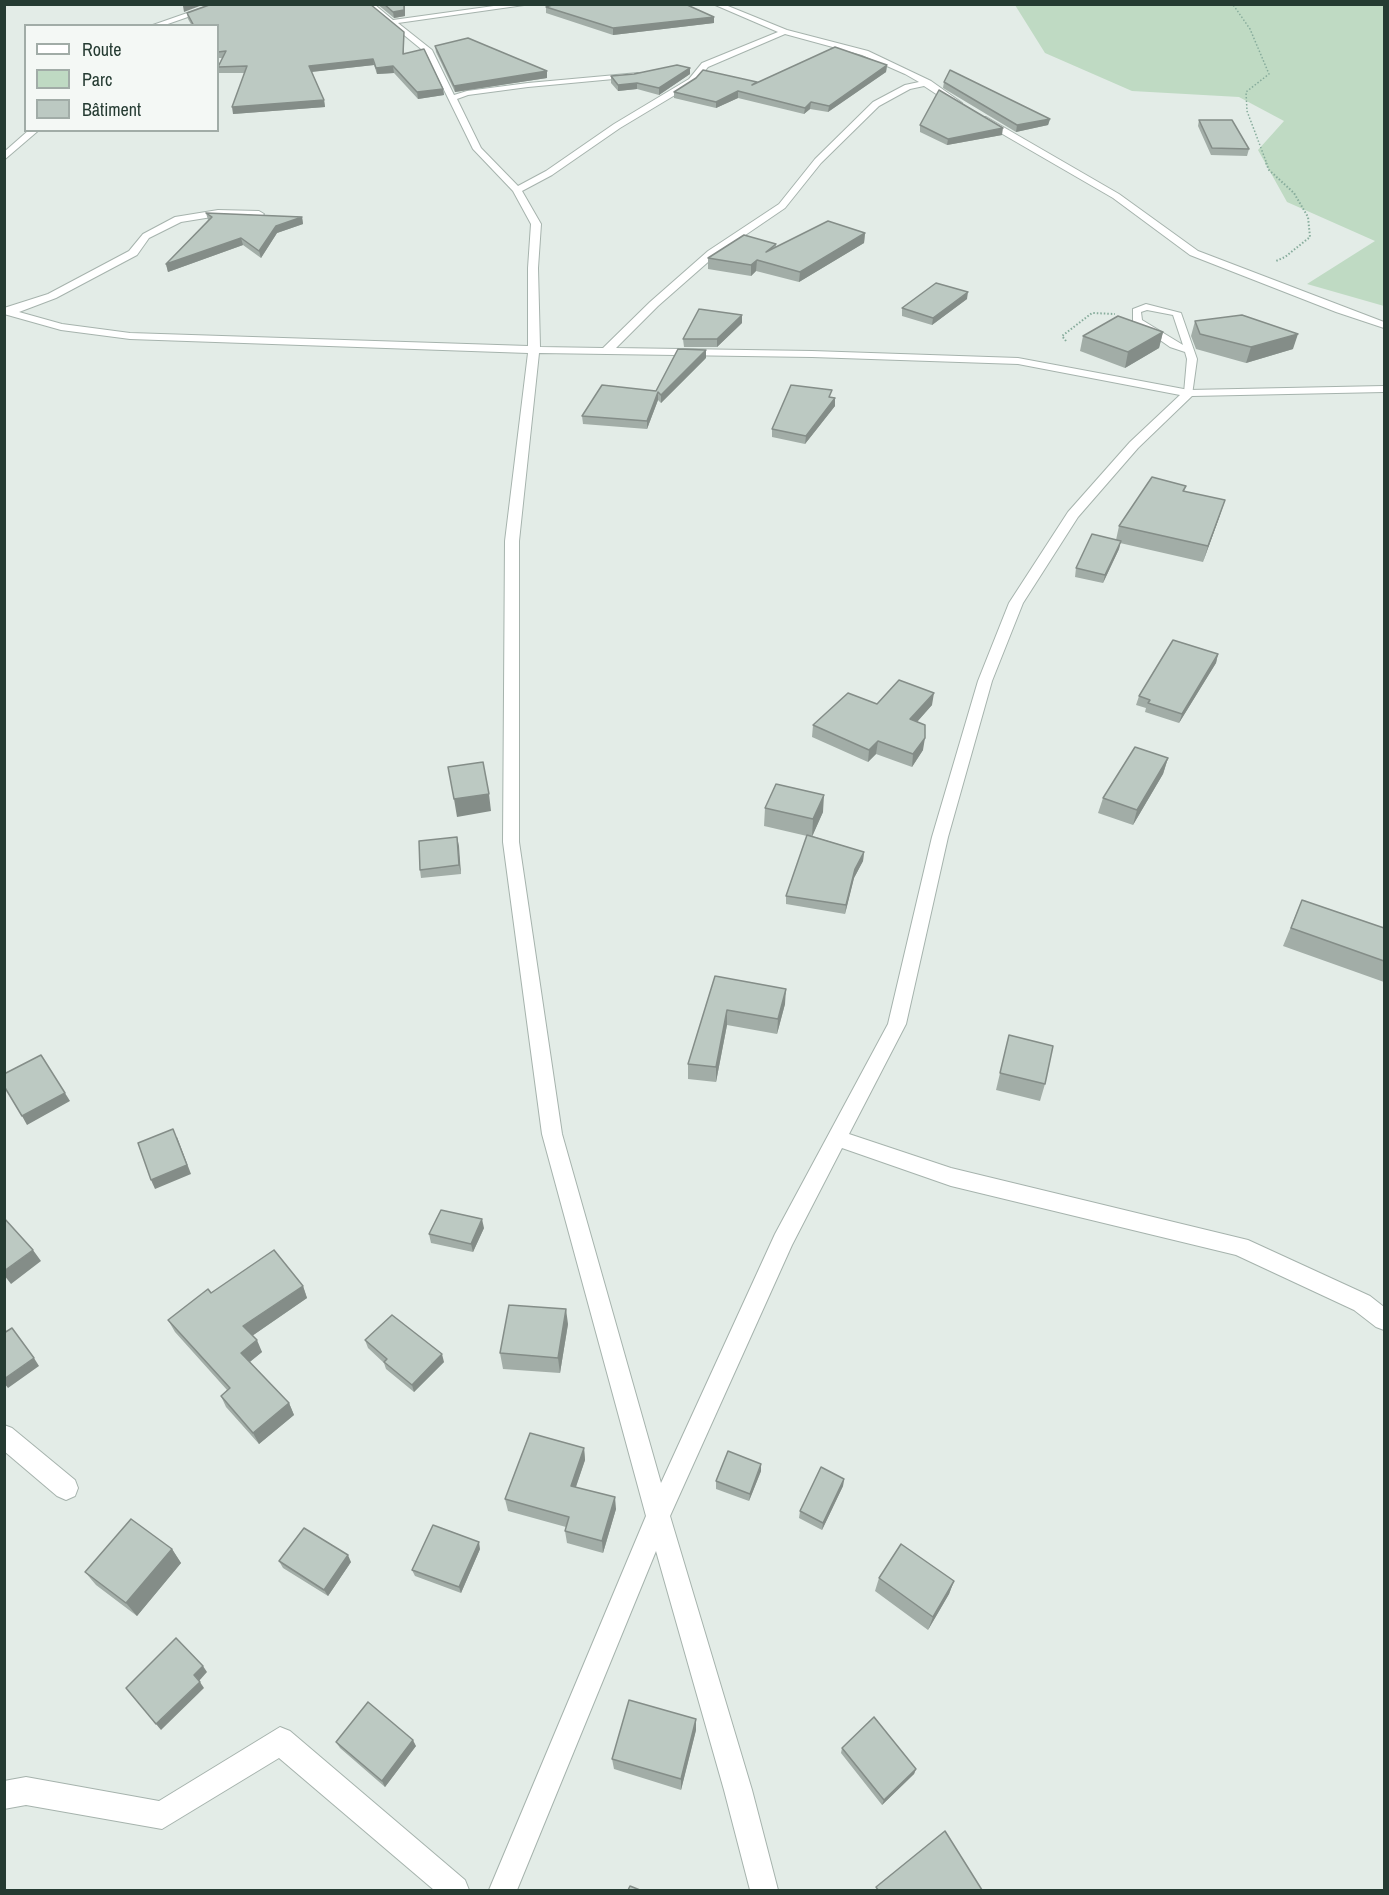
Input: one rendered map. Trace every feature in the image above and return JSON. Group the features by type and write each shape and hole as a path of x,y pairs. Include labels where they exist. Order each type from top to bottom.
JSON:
{"street":[{"path":"159,24 222,4"},
{"path":"369,4 429,52 477,149 517,190 536,224 533,268 534,350 512,541 511,842 552,1134 658,1516 738,1790 764,1890"},
{"path":"391,22 528,4"},
{"path":"716,4 784,32 865,53 927,83 954,102 1116,196 1194,253 1384,325"},
{"path":"695,66 705,65 784,32"},
{"path":"517,190 549,173 598,139 692,81 705,65"},
{"path":"453,98 487,90 644,74"},
{"path":"606,351 654,304 712,253 782,206 818,161 876,104 908,87 927,83"},
{"path":"4,157 33,132"},
{"path":"6,311 52,296 133,253 146,236 178,219 218,213 259,214"},
{"path":"6,311 61,327 130,336 534,350 812,354 1018,361 1189,393 1384,389"},
{"path":"503,1890 658,1516 783,1241 897,1024 940,837 986,681 1016,603 1073,515 1134,445 1189,393"},
{"path":"837,1138 951,1177 1240,1246 1362,1303 1384,1320"},
{"path":"4,1436 66,1488"},
{"path":"4,1795 26,1791 162,1815 280,1742 455,1890"}],"lane":[{"path":"1189,350 1173,345 1138,321 1136,310 1146,307 1177,313 1192,359 1189,393"}],"path":[{"path":"1230,4 1234,6 1250,29 1269,74 1246,92 1246,111 1269,170 1294,193 1308,217 1310,237 1285,257 1248,274"},
{"path":"1066,341 1062,336 1092,313 1137,315"}],"green space":[{"path":"1015,5 1384,5 1384,306 1307,284 1375,241 1287,202 1258,150 1284,121 1239,97 1132,91 1045,53"}],"building":[{"path":"212,4 370,4 404,32 403,54 424,49 443,89 417,92 393,66 376,68 373,59 309,66 324,100 232,107 247,66 219,67 226,51 219,52 219,24 193,24 187,13"},
{"path":"384,4 404,4 404,10 393,12"},
{"path":"555,4 685,4 714,17 613,28 546,7"},
{"path":"468,38 547,71 454,86 435,46"},
{"path":"835,47 887,65 829,106 811,102 805,108 738,91 716,102 674,92 696,78 703,70 757,82 752,85"},
{"path":"677,65 690,68 659,88 637,83 618,85 611,76 634,74"},
{"path":"950,70 1050,119 1017,125 944,82"},
{"path":"939,90 1003,128 948,139 920,125"},
{"path":"1199,120 1232,120 1249,149 1212,148"},
{"path":"206,213 302,217 276,226 259,251 241,238 166,264 212,217"},
{"path":"828,221 865,233 800,272 757,260 751,265 708,258 744,235 776,244 766,252"},
{"path":"936,283 968,292 933,318 902,308"},
{"path":"699,309 742,315 717,339 683,339"},
{"path":"1242,315 1298,334 1251,347 1200,334 1195,321"},
{"path":"1118,316 1163,332 1128,352 1083,336"},
{"path":"678,349 706,350 661,395 658,392 647,421 582,416 602,385 656,391"},
{"path":"791,385 832,390 829,397 835,398 806,436 772,429"},
{"path":"1152,477 1186,486 1183,491 1225,500 1208,546 1119,526"},
{"path":"1092,534 1121,541 1105,575 1076,568"},
{"path":"1173,640 1218,654 1182,714 1148,703 1150,700 1139,696"},
{"path":"899,680 934,693 910,719 925,725 925,738 913,754 878,741 869,750 813,725 848,693 877,704"},
{"path":"1135,747 1168,758 1137,810 1103,798"},
{"path":"483,762 489,794 454,799 448,767"},
{"path":"776,784 824,795 813,819 765,808"},
{"path":"807,835 864,852 855,869 846,905 786,896"},
{"path":"457,837 459,865 420,870 419,841"},
{"path":"1302,900 1384,928 1384,961 1291,928"},
{"path":"715,976 786,989 778,1019 727,1010 716,1067 688,1064"},
{"path":"1009,1035 1053,1046 1045,1084 1000,1073"},
{"path":"41,1055 65,1093 22,1116 4,1086 4,1074"},
{"path":"173,1129 187,1165 151,1180 138,1143"},
{"path":"441,1210 482,1219 471,1244 429,1234"},
{"path":"4,1218 33,1250 4,1271"},
{"path":"274,1250 303,1286 243,1326 257,1340 241,1353 289,1403 253,1433 221,1396 230,1388 168,1320 208,1289 211,1293"},
{"path":"509,1305 566,1309 558,1358 500,1353"},
{"path":"392,1315 442,1354 412,1385 384,1362 387,1359 365,1340"},
{"path":"12,1328 34,1358 4,1379 4,1333"},
{"path":"530,1433 584,1448 571,1486 615,1497 602,1541 565,1531 569,1517 505,1499"},
{"path":"728,1451 761,1464 750,1494 716,1481"},
{"path":"821,1467 844,1479 823,1523 800,1511"},
{"path":"131,1519 172,1549 126,1603 85,1572"},
{"path":"433,1525 479,1542 459,1587 412,1570"},
{"path":"304,1528 348,1555 324,1590 279,1561"},
{"path":"901,1544 954,1581 933,1617 879,1578"},
{"path":"176,1638 203,1666 194,1675 200,1682 156,1724 126,1688"},
{"path":"629,1700 696,1719 681,1779 612,1759"},
{"path":"368,1702 413,1740 382,1781 336,1742"},
{"path":"874,1717 916,1769 884,1800 842,1748"},
{"path":"945,1831 982,1890 878,1890 876,1887"},
{"path":"630,1886 640,1890 628,1890"}]}
